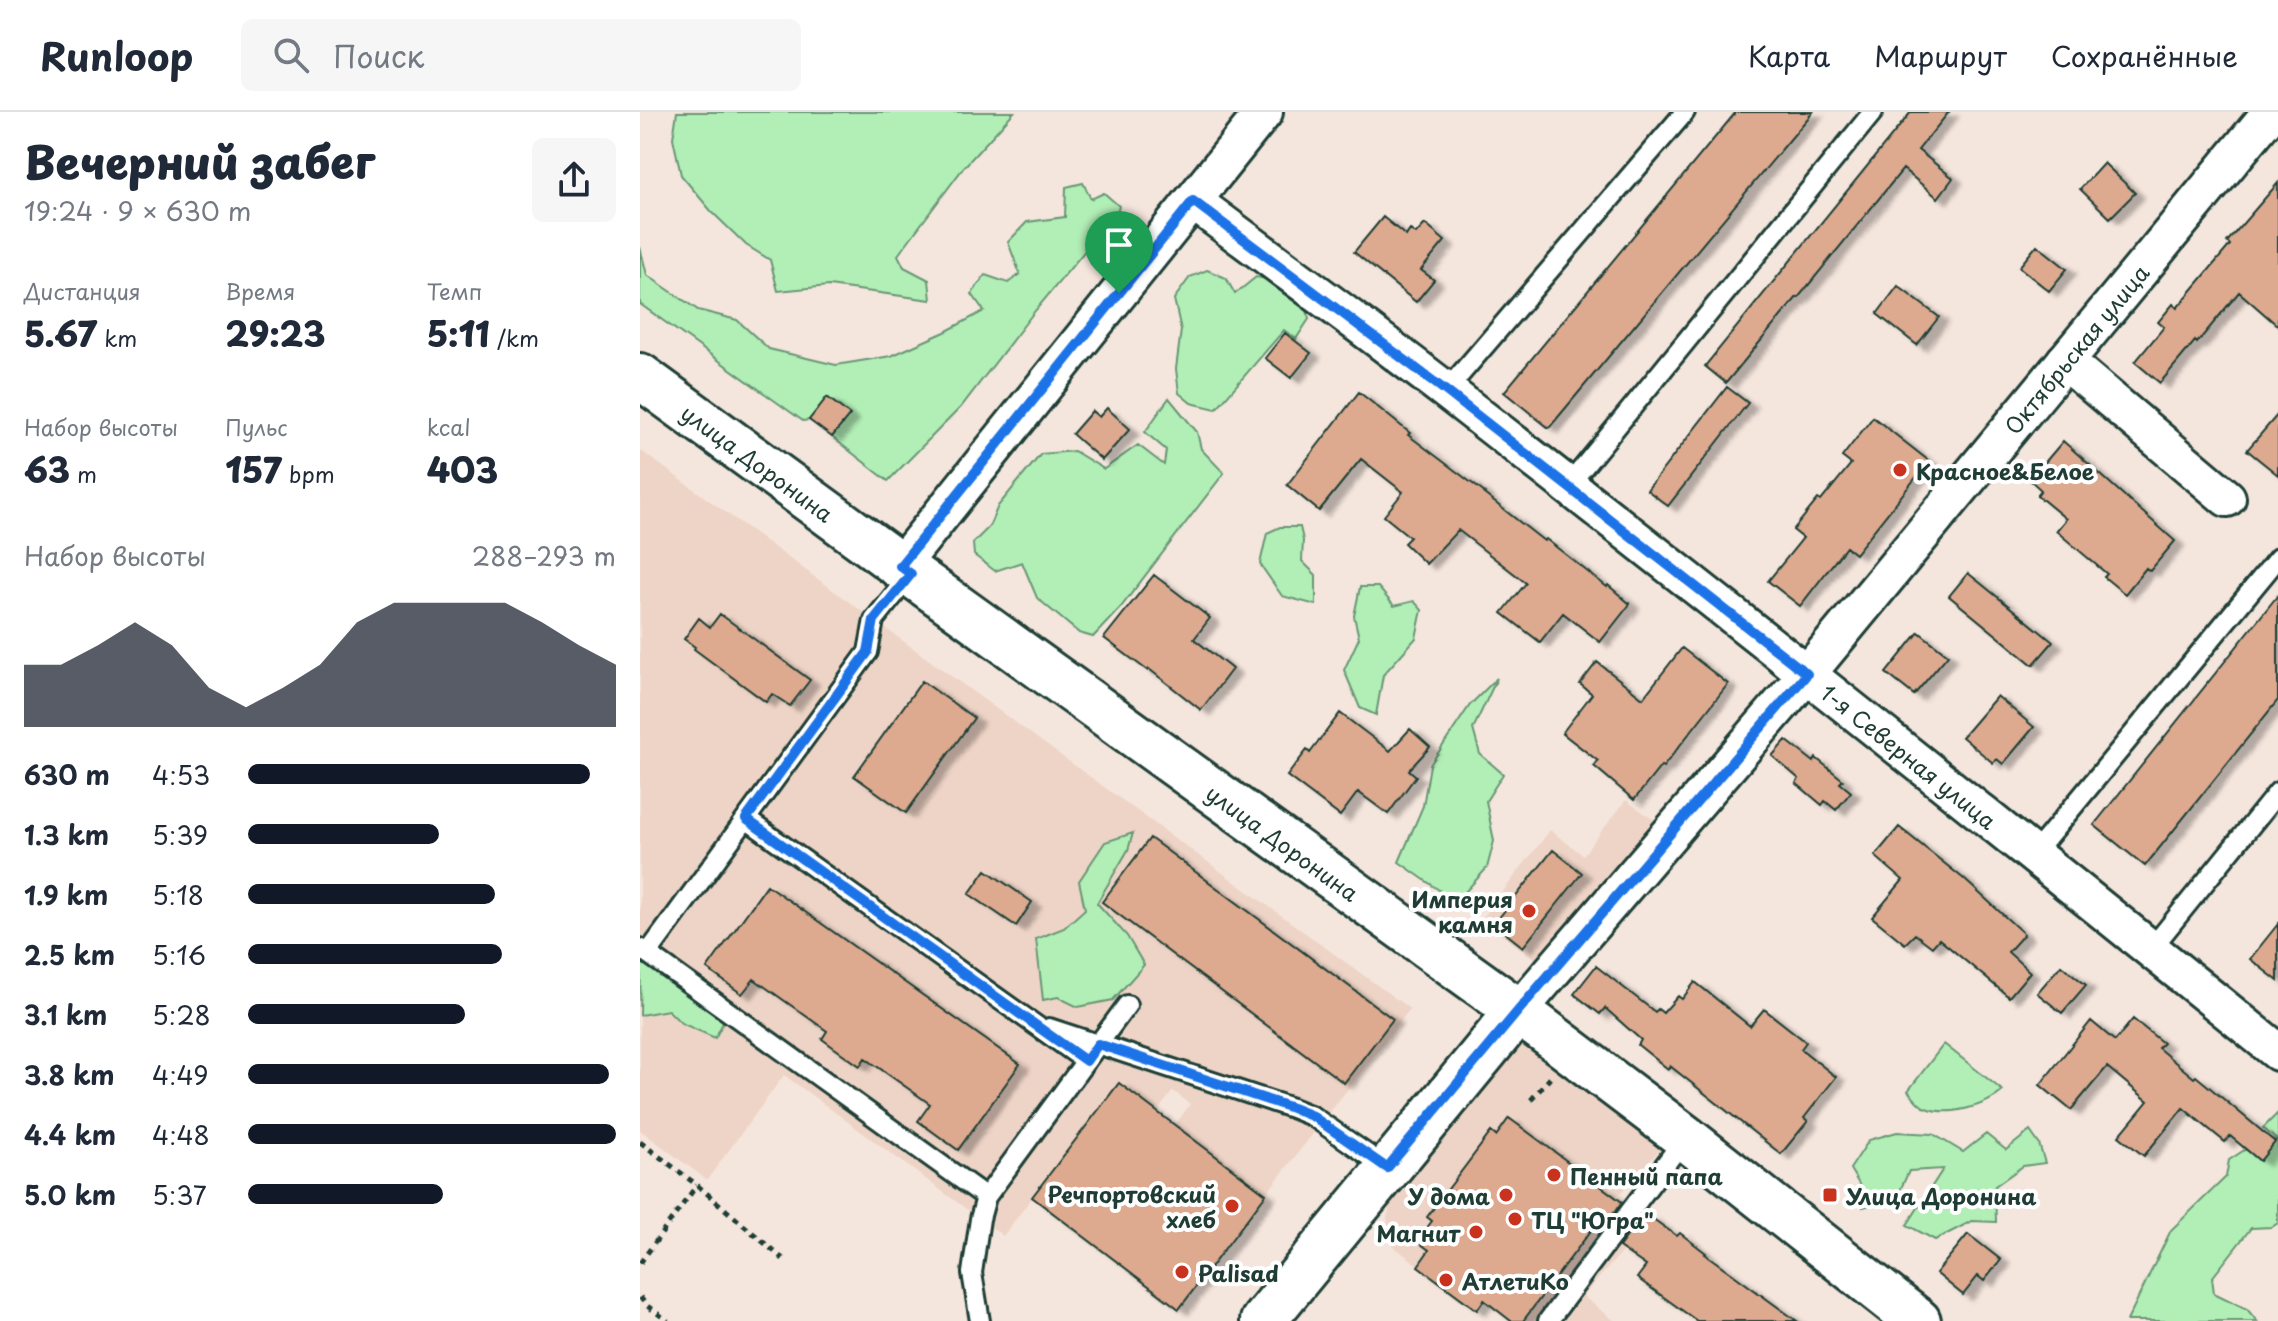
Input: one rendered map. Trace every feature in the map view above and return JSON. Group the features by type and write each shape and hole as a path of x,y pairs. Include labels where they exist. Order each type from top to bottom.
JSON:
{"main road":[{"name":"улица Доронина","path":"640,376 1518,1011 1686,1138 1918,1321"},
{"name":"Октябрьская улица","path":"1263,1321 1518,1011"}],"street":[{"path":"905,570 1264,112"},
{"name":"Октябрьская улица","path":"1518,1011 1807,674 2259,120"},
{"name":"1-я Северная улица","path":"1193,201 1568,486 2034,854 2278,1052"},
{"path":"2065,361 2227,498"}],"lane":[{"path":"1446,391 1685,112"},
{"path":"1568,486 1873,112"},
{"path":"2034,854 2278,558"},
{"path":"905,570 874,620 868,652 746,819 644,950 986,1197"},
{"path":"2151,949 2278,792"},
{"path":"746,819 1086,1061"},
{"path":"980,1321 972,1273 986,1197 1127,1005"},
{"path":"1031,1022 1312,1116 1387,1168"},
{"path":"1548,1321 1686,1138"}],"path":[{"path":"640,1142 697,1185 783,1259"},
{"path":"640,1263 697,1185"},
{"path":"640,1297 668,1321"}],"shaded area":[{"path":"640,450 1410,1009 1266,1194 1175,1125 1190,1104 1173,1091 1157,1112 1119,1083 1003,1236 784,1075 707,1180 640,1130"},
{"path":"1626,800 1654,820 1537,960 1481,920 1550,830 1583,855"},
{"path":"1527,1036 1665,1144 1616,1198 1649,1216 1583,1296 1615,1321 1511,1321 1484,1301 1477,1310 1393,1246 1389,1238 1387,1217 1391,1202 1491,1067"}],"green space":[{"path":"677,112 1014,112 964,167 898,255 904,267 929,280 931,300 829,286 778,291 770,260 746,245 711,211 681,175 673,138"},
{"path":"1083,183 1091,199 1104,193 1119,206 1113,227 1093,241 961,407 888,481 832,437 849,415 828,398 809,420 803,421 640,304 640,247 647,275 698,310 737,320 769,349 836,365 891,356 984,311 972,294 985,275 1008,283 1020,274 1008,242 1027,222 1065,217 1066,187"},
{"path":"1207,270 1226,278 1235,294 1256,277 1277,281 1305,300 1309,319 1296,339 1284,330 1216,409 1191,403 1179,393 1176,369 1181,330 1174,299 1190,277"},
{"path":"1169,398 1197,432 1201,449 1224,473 1121,607 1093,637 1079,633 1037,598 1022,562 995,571 974,555 973,543 989,527 998,506 1041,454 1074,451 1104,469 1138,445 1164,465 1166,450 1145,432"},
{"path":"1280,527 1300,527 1302,561 1316,575 1316,605 1282,596 1260,564 1267,533"},
{"path":"1360,587 1378,587 1394,606 1414,601 1422,610 1416,638 1383,675 1376,715 1360,708 1344,670 1359,638 1354,616"},
{"path":"1497,678 1473,729 1480,754 1503,774 1486,801 1494,841 1487,868 1456,902 1399,862 1423,806 1430,765 1470,705"},
{"path":"1133,833 1128,850 1097,903 1127,936 1144,965 1113,1000 1078,1007 1058,997 1043,1000 1036,939 1064,928 1085,909 1079,881 1105,842"},
{"path":"641,960 725,1019 715,1038 681,1023 668,1010 640,1015"},
{"path":"1944,1044 2003,1091 1977,1105 1956,1111 1935,1110 1921,1105 1908,1091"},
{"path":"2278,1113 2278,1223 2272,1227 2251,1228 2212,1278 2214,1293 2247,1309 2257,1321 2127,1321 2171,1230 2226,1177 2229,1160 2246,1149 2260,1160 2277,1140 2263,1128"},
{"path":"2030,1131 2039,1144 2045,1163 2023,1166 1995,1186 1996,1222 1972,1221 1935,1240 1907,1225 1943,1169 1909,1171 1896,1199 1863,1207 1859,1184 1850,1169 1869,1140 1897,1132 1933,1134 1963,1152 1986,1134 2006,1150"}],"building":[{"path":"1736,112 1813,112 1549,428 1504,392"},
{"path":"1911,112 1949,112 1918,150 1953,178 1938,198 1903,169 1726,383 1705,366"},
{"path":"2104,163 2135,193 2110,218 2080,189"},
{"path":"2278,183 2278,326 2239,292 2160,383 2135,362 2164,327 2158,322 2173,304 2177,308 2230,245 2227,242"},
{"path":"1383,217 1406,236 1410,230 1416,234 1425,224 1445,241 1421,270 1434,280 1416,302 1354,252"},
{"path":"2037,245 2067,269 2049,291 2019,267"},
{"path":"1898,286 1939,317 1917,345 1877,314"},
{"path":"1285,333 1311,353 1291,378 1265,358"},
{"path":"1727,387 1748,403 1668,506 1647,490"},
{"path":"1359,392 1410,433 1408,435 1630,604 1600,642 1563,613 1540,642 1502,613 1526,583 1458,530 1426,564 1404,543 1410,537 1384,516 1403,492 1361,459 1319,511 1287,485"},
{"path":"827,397 850,415 832,437 809,420"},
{"path":"1107,408 1130,429 1102,460 1072,434 1092,411 1099,417"},
{"path":"2278,414 2278,475 2247,450"},
{"path":"1873,417 1929,461 1855,554 1846,547 1800,606 1768,581 1803,538 1793,530 1851,464 1842,457"},
{"path":"2063,441 2175,541 2150,571 2146,568 2125,594 2104,577 2107,574 2056,531 2066,519 2037,495 2041,490 2030,480"},
{"path":"1968,573 2053,642 2033,665 1949,596"},
{"path":"1154,575 1210,618 1194,639 1232,669 1201,710 1104,638"},
{"path":"2278,595 2278,700 2145,866 2094,825"},
{"path":"720,614 810,680 790,706 772,694 766,702 684,639 699,618 710,627"},
{"path":"1919,632 1948,655 1914,695 1886,673"},
{"path":"1682,648 1728,684 1634,800 1594,766 1598,761 1562,733 1592,694 1580,684 1597,662 1643,698"},
{"path":"922,681 974,718 906,813 854,776"},
{"path":"1997,696 2034,727 2003,764 1997,759 1993,763 1962,737"},
{"path":"1340,713 1390,751 1410,729 1430,747 1409,770 1416,776 1388,814 1358,792 1340,816 1287,776 1307,750 1310,753"},
{"path":"1786,740 1814,762 1816,758 1843,780 1840,783 1851,792 1836,810 1825,801 1822,805 1796,783 1799,779 1772,756"},
{"path":"1899,827 1964,879 2024,934 2008,952 2030,972 2009,997 1939,939 1932,947 1915,934 1905,944 1872,917 1903,880 1875,856"},
{"path":"1150,838 1393,1019 1344,1083 1102,902"},
{"path":"1553,850 1582,873 1523,947 1494,924"},
{"path":"986,870 1032,902 1016,926 969,894"},
{"path":"767,885 1020,1064 958,1150 918,1121 930,1104 865,1058 860,1066 840,1052 822,1039 827,1031 754,979 742,994 707,969"},
{"path":"2278,924 2278,981 2250,959"},
{"path":"2061,965 2086,985 2062,1013 2037,993"},
{"path":"1596,966 1655,1012 1658,1009 1663,1013 1678,996 1682,999 1695,982 1750,1026 1764,1009 1806,1042 1801,1049 1836,1077 1804,1118 1808,1121 1781,1154 1670,1066 1668,1069 1638,1045 1641,1040 1605,1008 1600,1014 1574,994"},
{"path":"2133,1019 2163,1043 2158,1048 2275,1142 2260,1161 2230,1136 2225,1142 2183,1108 2144,1156 2119,1136 2148,1101 2107,1067 2071,1110 2040,1085 2091,1021 2115,1041"},
{"path":"1119,1083 1266,1194 1179,1309 1032,1197"},
{"name":"ТЦ \"Югра\"","path":"1509,1118 1622,1202 1599,1233 1593,1228 1523,1321 1511,1321 1484,1300 1477,1310 1418,1266 1429,1250 1417,1241 1432,1221 1427,1217 1491,1132 1496,1136"},
{"path":"1649,1216 1677,1236 1680,1233 1797,1321 1697,1321 1637,1278 1646,1266 1619,1247 1641,1217 1646,1220"},
{"path":"1968,1234 2001,1260 1984,1281 1978,1276 1963,1295 1936,1273"}],"place":[{"name":"Красное&Белое","path":"1900,470"},
{"name":"Империя камня","path":"1529,911"},
{"name":"Пенный папа","path":"1554,1175"},
{"name":"У дома","path":"1506,1195"},
{"name":"Улица Доронина","path":"1830,1195"},
{"name":"Речпортовский хлеб","path":"1232,1206"},
{"name":"ТЦ \"Югра\"","path":"1515,1219"},
{"name":"Магнит","path":"1476,1232"},
{"name":"Palisad","path":"1182,1272"},
{"name":"АтлетиКо","path":"1446,1280"}],"route":[{"path":"1193,201 1446,391 1807,674 1387,1168 1312,1116 1292,1108 1098,1044 1086,1061 746,819 868,652 874,620 911,574 900,566 1119,293 1193,201"}]}
